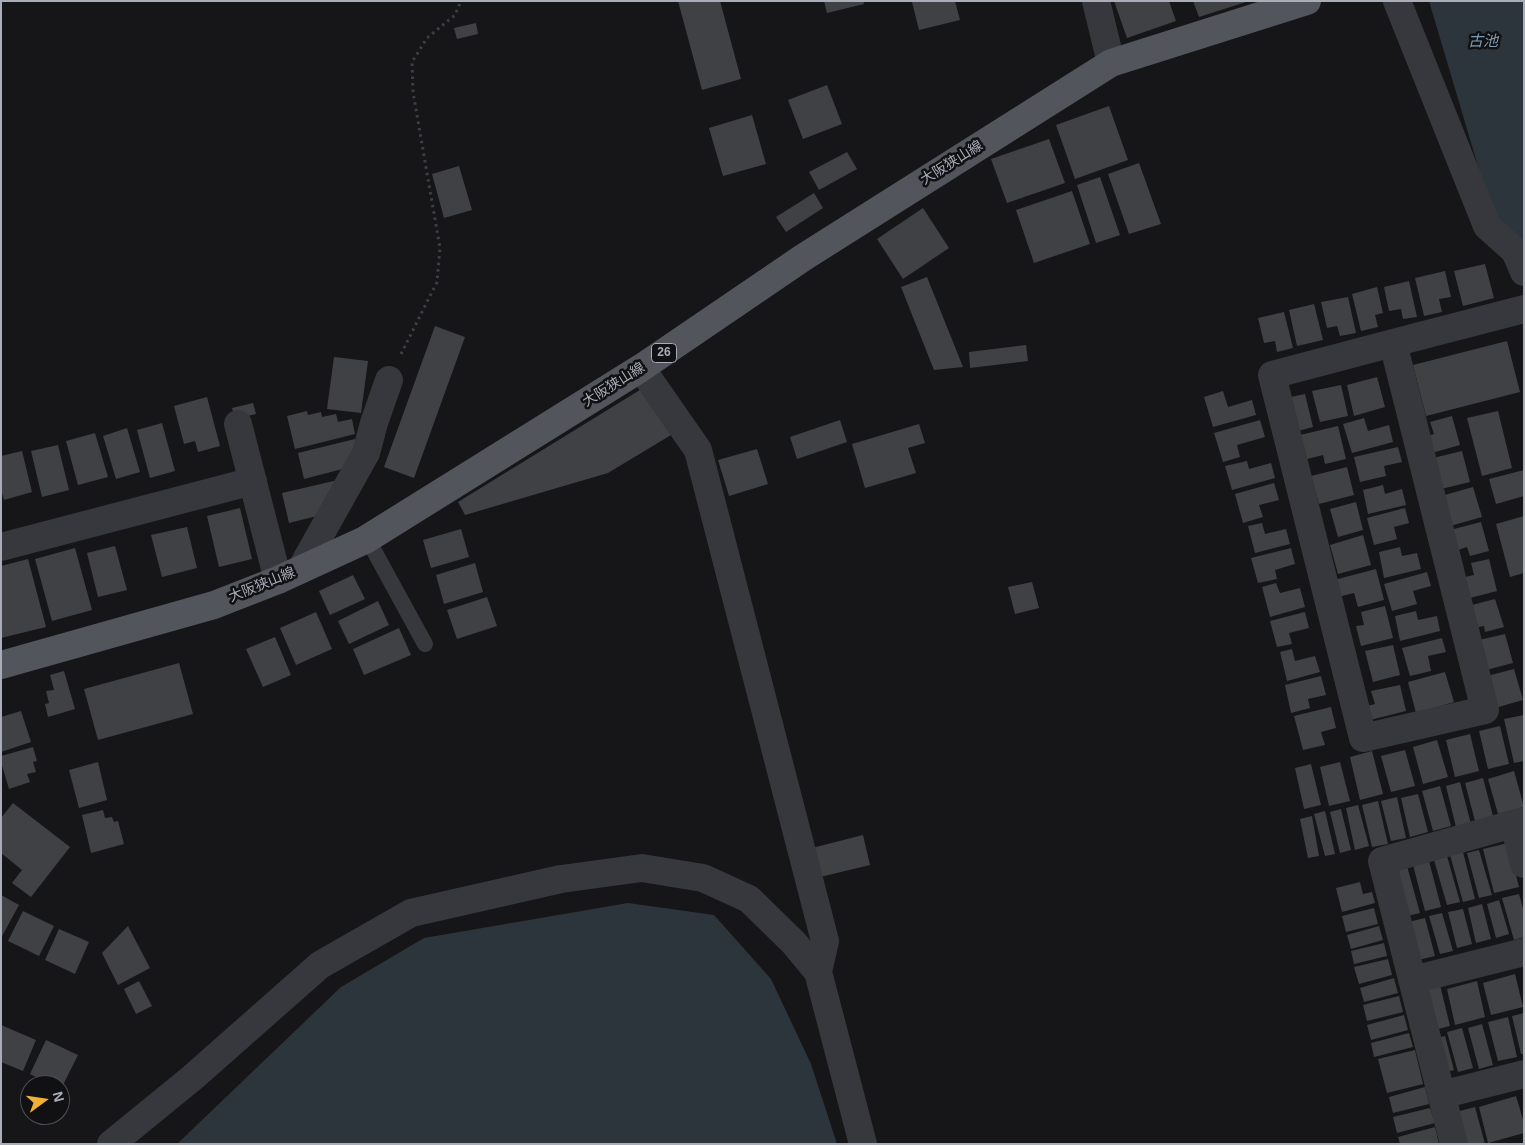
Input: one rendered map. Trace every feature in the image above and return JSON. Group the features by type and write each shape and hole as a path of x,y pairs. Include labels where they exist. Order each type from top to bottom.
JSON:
{"main road":[{"name":"大阪狭山線","path":"1,665 214,605 290,575 367,538 641,368 804,258 1110,62 1307,1"}],"street":[{"path":"1096,1 1110,62"},
{"path":"1397,1 1487,226 1515,251 1524,272"},
{"path":"1393,343 1485,710 1363,738 1272,375 1393,343 1524,309"},
{"path":"641,368 698,450 824,941 818,972"},
{"path":"290,575 366,453 389,380"},
{"path":"238,424 253,481 290,575"},
{"path":"1,547 253,481"},
{"path":"1454,1144 1382,861 1519,823 1524,864"},
{"path":"111,1144 192,1078 320,965 411,913 561,880 642,868 703,878 749,899 794,943 818,972 863,1144"},
{"path":"1412,980 1524,952"},
{"path":"1441,1095 1524,1074"}],"lane":[{"path":"367,538 425,644"}],"path":[{"path":"389,380 437,282 440,248 413,92 412,62 427,38 455,15 461,1"}],"water":[{"name":"古池","path":"1429,1 1524,1 1524,244 1491,210"},
{"path":"628,903 714,915 771,979 811,1064 837,1144 177,1144 341,987 424,938"}],"building":[{"path":"678,1 720,1 741,79 702,90"},
{"path":"824,1 863,1 864,4 827,13"},
{"path":"955,1 960,20 919,30 912,2"},
{"path":"1114,1 1169,1 1176,21 1127,38"},
{"path":"1193,1 1245,1 1246,2 1199,17"},
{"path":"476,23 478,34 457,39 454,28"},
{"path":"827,85 842,124 803,139 788,100"},
{"path":"1109,106 1128,160 1075,179 1056,125"},
{"path":"752,115 766,164 723,176 709,128"},
{"path":"1049,139 1065,183 1007,203 991,159"},
{"path":"847,152 857,169 819,190 809,172"},
{"path":"1139,163 1161,224 1129,234 1108,174"},
{"path":"459,166 472,210 444,218 432,174"},
{"path":"1100,177 1120,235 1096,243 1077,185"},
{"path":"1072,191 1090,244 1034,263 1016,210"},
{"path":"814,193 823,208 786,232 776,217"},
{"path":"923,208 949,248 903,279 877,239"},
{"path":"1485,264 1494,298 1463,306 1454,271"},
{"path":"1445,271 1451,297 1439,299 1442,312 1424,316 1415,278"},
{"path":"927,277 963,367 934,370 901,287"},
{"path":"1409,281 1417,317 1403,319 1401,309 1389,311 1384,287"},
{"path":"1377,287 1383,313 1375,315 1378,327 1361,331 1352,294"},
{"path":"1348,297 1356,333 1340,336 1337,326 1327,328 1321,302"},
{"path":"1314,304 1323,340 1297,346 1289,310"},
{"path":"1284,312 1293,348 1277,352 1275,341 1264,343 1258,318"},
{"path":"435,326 465,337 414,478 384,467"},
{"path":"1507,341 1520,392 1426,416 1413,365"},
{"path":"1026,345 1028,361 970,368 969,352"},
{"path":"334,357 368,361 361,413 327,409"},
{"path":"1377,377 1385,407 1354,416 1347,385"},
{"path":"648,385 676,432 608,473 465,515 458,502"},
{"path":"1341,385 1348,416 1320,422 1312,391"},
{"path":"1223,391 1228,407 1252,400 1256,415 1213,427 1204,397"},
{"path":"1305,394 1313,427 1294,432 1286,398"},
{"path":"207,397 220,446 198,452 195,441 184,444 174,406"},
{"path":"253,403 256,414 235,419 232,408"},
{"path":"307,411 308,415 321,412 322,417 336,414 338,422 352,419 355,434 295,449 287,416"},
{"path":"1498,411 1512,468 1482,476 1467,418"},
{"path":"1452,416 1460,445 1428,454 1424,437 1434,434 1430,422"},
{"path":"1364,418 1368,431 1389,425 1393,442 1352,453 1343,424"},
{"path":"840,420 847,442 797,459 790,437"},
{"path":"1260,420 1265,437 1237,445 1240,457 1223,462 1214,433"},
{"path":"162,423 175,471 150,478 137,430"},
{"path":"919,424 925,443 908,448 916,473 865,488 852,444"},
{"path":"1338,426 1346,459 1325,464 1323,455 1307,459 1300,435"},
{"path":"127,428 140,472 116,479 103,436"},
{"path":"95,433 108,477 78,485 66,441"},
{"path":"355,439 359,454 354,466 304,479 298,453"},
{"path":"58,445 69,490 42,497 31,451"},
{"path":"1398,447 1402,462 1384,466 1386,476 1360,482 1354,457"},
{"path":"757,449 768,484 729,496 718,460"},
{"path":"22,451 32,492 4,500 1,490 1,456"},
{"path":"1462,451 1470,482 1441,489 1433,458"},
{"path":"1247,461 1249,469 1271,463 1275,478 1232,490 1225,466"},
{"path":"1347,467 1354,495 1319,504 1311,476"},
{"path":"1524,470 1524,496 1496,504 1489,479"},
{"path":"338,480 325,514 289,523 282,493"},
{"path":"1274,483 1279,500 1259,505 1263,517 1243,523 1235,494"},
{"path":"1383,485 1385,494 1402,489 1406,505 1368,514 1363,490"},
{"path":"1473,487 1482,517 1450,526 1441,496"},
{"path":"1356,502 1363,530 1338,537 1330,509"},
{"path":"240,508 252,559 219,567 207,516"},
{"path":"1405,508 1409,523 1394,527 1397,539 1374,545 1367,518"},
{"path":"1524,516 1524,573 1510,577 1496,524"},
{"path":"1481,522 1489,551 1470,556 1467,547 1455,551 1450,530"},
{"path":"1262,523 1265,534 1286,529 1290,544 1255,553 1248,526"},
{"path":"187,527 197,568 162,577 151,535"},
{"path":"461,529 469,557 431,568 423,540"},
{"path":"1363,535 1371,565 1338,574 1330,545"},
{"path":"115,546 127,590 98,597 87,553"},
{"path":"1400,547 1402,556 1417,553 1421,569 1384,578 1379,552"},
{"path":"75,548 92,610 52,621 35,559"},
{"path":"1291,548 1295,564 1275,570 1277,579 1258,583 1251,558"},
{"path":"28,559 46,627 1,638 1,566"},
{"path":"1489,559 1497,591 1470,598 1465,577 1474,575 1471,563"},
{"path":"475,563 483,592 444,604 436,575"},
{"path":"1376,569 1384,600 1358,607 1354,593 1338,597 1334,580"},
{"path":"1427,572 1431,586 1413,591 1417,604 1392,611 1384,584"},
{"path":"353,575 365,599 330,615 319,591"},
{"path":"1032,582 1039,608 1015,614 1008,587"},
{"path":"1276,583 1280,593 1300,588 1305,607 1270,617 1262,587"},
{"path":"487,597 497,626 457,639 447,610"},
{"path":"1495,599 1504,627 1485,632 1484,626 1474,628 1468,606"},
{"path":"378,601 389,625 349,644 338,621"},
{"path":"1385,606 1393,638 1361,646 1356,626 1364,625 1361,612"},
{"path":"1416,611 1418,620 1437,616 1440,631 1400,641 1395,616"},
{"path":"316,612 332,649 296,665 280,628"},
{"path":"1305,612 1309,628 1289,633 1292,644 1277,647 1270,621"},
{"path":"399,628 411,655 364,675 353,649"},
{"path":"1505,634 1513,663 1486,670 1479,640"},
{"path":"275,637 291,675 263,687 246,649"},
{"path":"1442,638 1446,652 1428,656 1431,671 1410,676 1402,648"},
{"path":"1393,645 1400,675 1373,682 1365,651"},
{"path":"1292,649 1295,661 1315,656 1320,672 1287,681 1280,652"},
{"path":"179,663 193,714 98,740 84,689"},
{"path":"1514,669 1523,700 1495,708 1487,676"},
{"path":"64,671 75,709 48,717 45,704 49,703 46,691 54,690 50,675"},
{"path":"1445,672 1454,702 1416,713 1408,682"},
{"path":"1321,676 1326,695 1308,699 1310,708 1291,713 1285,685"},
{"path":"1400,685 1406,711 1370,720 1367,706 1375,704 1371,691"},
{"path":"1331,707 1336,728 1321,732 1325,745 1303,750 1294,716"},
{"path":"21,711 31,742 1,752 1,717"},
{"path":"1524,715 1524,761 1514,763 1504,719"},
{"path":"1500,726 1509,764 1488,769 1479,731"},
{"path":"1470,734 1479,771 1455,777 1446,740"},
{"path":"1437,740 1448,777 1423,784 1413,747"},
{"path":"33,747 37,761 33,762 36,772 27,774 30,782 9,789 1,756"},
{"path":"1405,750 1415,786 1391,792 1381,756"},
{"path":"1372,751 1383,794 1360,800 1350,757"},
{"path":"98,762 107,800 79,808 69,770"},
{"path":"1340,762 1350,801 1329,806 1320,767"},
{"path":"1311,764 1321,805 1304,809 1295,768"},
{"path":"1514,771 1524,807 1498,814 1488,779"},
{"path":"1483,778 1493,816 1475,821 1465,783"},
{"path":"1460,782 1471,824 1456,827 1446,786"},
{"path":"1440,786 1451,826 1433,831 1422,791"},
{"path":"1418,794 1428,832 1410,837 1401,798"},
{"path":"1397,797 1406,838 1391,841 1381,801"},
{"path":"1378,801 1388,844 1372,847 1362,805"},
{"path":"13,803 70,847 31,897 12,883 22,870 1,853 1,818"},
{"path":"1358,805 1369,846 1355,850 1346,808"},
{"path":"1341,809 1351,850 1340,853 1330,812"},
{"path":"103,810 105,818 112,817 114,822 118,821 124,844 91,853 82,815"},
{"path":"1325,811 1335,854 1325,856 1314,814"},
{"path":"1312,816 1319,856 1308,858 1300,819"},
{"path":"863,835 870,865 820,877 812,848"},
{"path":"1508,843 1519,887 1494,893 1483,849"},
{"path":"1479,850 1492,895 1479,898 1467,853"},
{"path":"1463,852 1475,899 1463,902 1450,855"},
{"path":"1447,856 1460,902 1447,905 1434,860"},
{"path":"1429,861 1441,907 1425,911 1413,865"},
{"path":"1407,866 1420,913 1403,917 1391,871"},
{"path":"1360,882 1363,894 1372,892 1375,903 1342,912 1336,888"},
{"path":"1519,894 1524,912 1524,937 1514,940 1502,898"},
{"path":"1,895 19,905 1,938"},
{"path":"1499,900 1509,934 1496,938 1487,904"},
{"path":"1482,904 1491,939 1476,943 1468,908"},
{"path":"1374,908 1378,924 1346,932 1342,916"},
{"path":"1463,909 1472,944 1457,948 1448,912"},
{"path":"23,911 54,926 39,956 8,941"},
{"path":"1442,913 1453,951 1440,954 1429,916"},
{"path":"1425,918 1435,956 1414,961 1404,923"},
{"path":"128,926 150,968 118,985 102,953"},
{"path":"1379,926 1383,940 1351,949 1347,935"},
{"path":"59,929 89,942 75,974 45,960"},
{"path":"1384,943 1387,956 1354,964 1351,951"},
{"path":"1388,959 1392,975 1359,984 1354,967"},
{"path":"1515,974 1523,1007 1491,1015 1483,983"},
{"path":"1394,978 1398,993 1364,1002 1360,988"},
{"path":"139,981 152,1006 136,1014 124,989"},
{"path":"1477,981 1485,1017 1455,1025 1447,989"},
{"path":"1440,985 1450,1026 1434,1030 1424,989"},
{"path":"1399,996 1403,1012 1367,1021 1363,1005"},
{"path":"1524,1013 1524,1054 1521,1054 1512,1016"},
{"path":"1404,1015 1408,1030 1371,1040 1367,1025"},
{"path":"1508,1017 1517,1057 1498,1061 1488,1022"},
{"path":"1482,1024 1493,1065 1479,1069 1468,1028"},
{"path":"1,1025 36,1040 23,1071 1,1062"},
{"path":"1462,1028 1473,1068 1458,1072 1447,1032"},
{"path":"1409,1033 1413,1047 1374,1057 1371,1043"},
{"path":"1445,1036 1454,1070 1443,1073 1434,1039"},
{"path":"46,1040 78,1055 68,1075 30,1074"},
{"path":"1415,1050 1423,1084 1387,1093 1378,1059"},
{"path":"1425,1087 1429,1104 1393,1113 1389,1097"},
{"path":"1516,1096 1524,1123 1524,1133 1488,1143 1479,1107"},
{"path":"1475,1107 1485,1144 1465,1144 1456,1112"},
{"path":"1430,1108 1435,1123 1397,1133 1393,1117"},
{"path":"1435,1127 1439,1144 1400,1144 1398,1137"}]}
